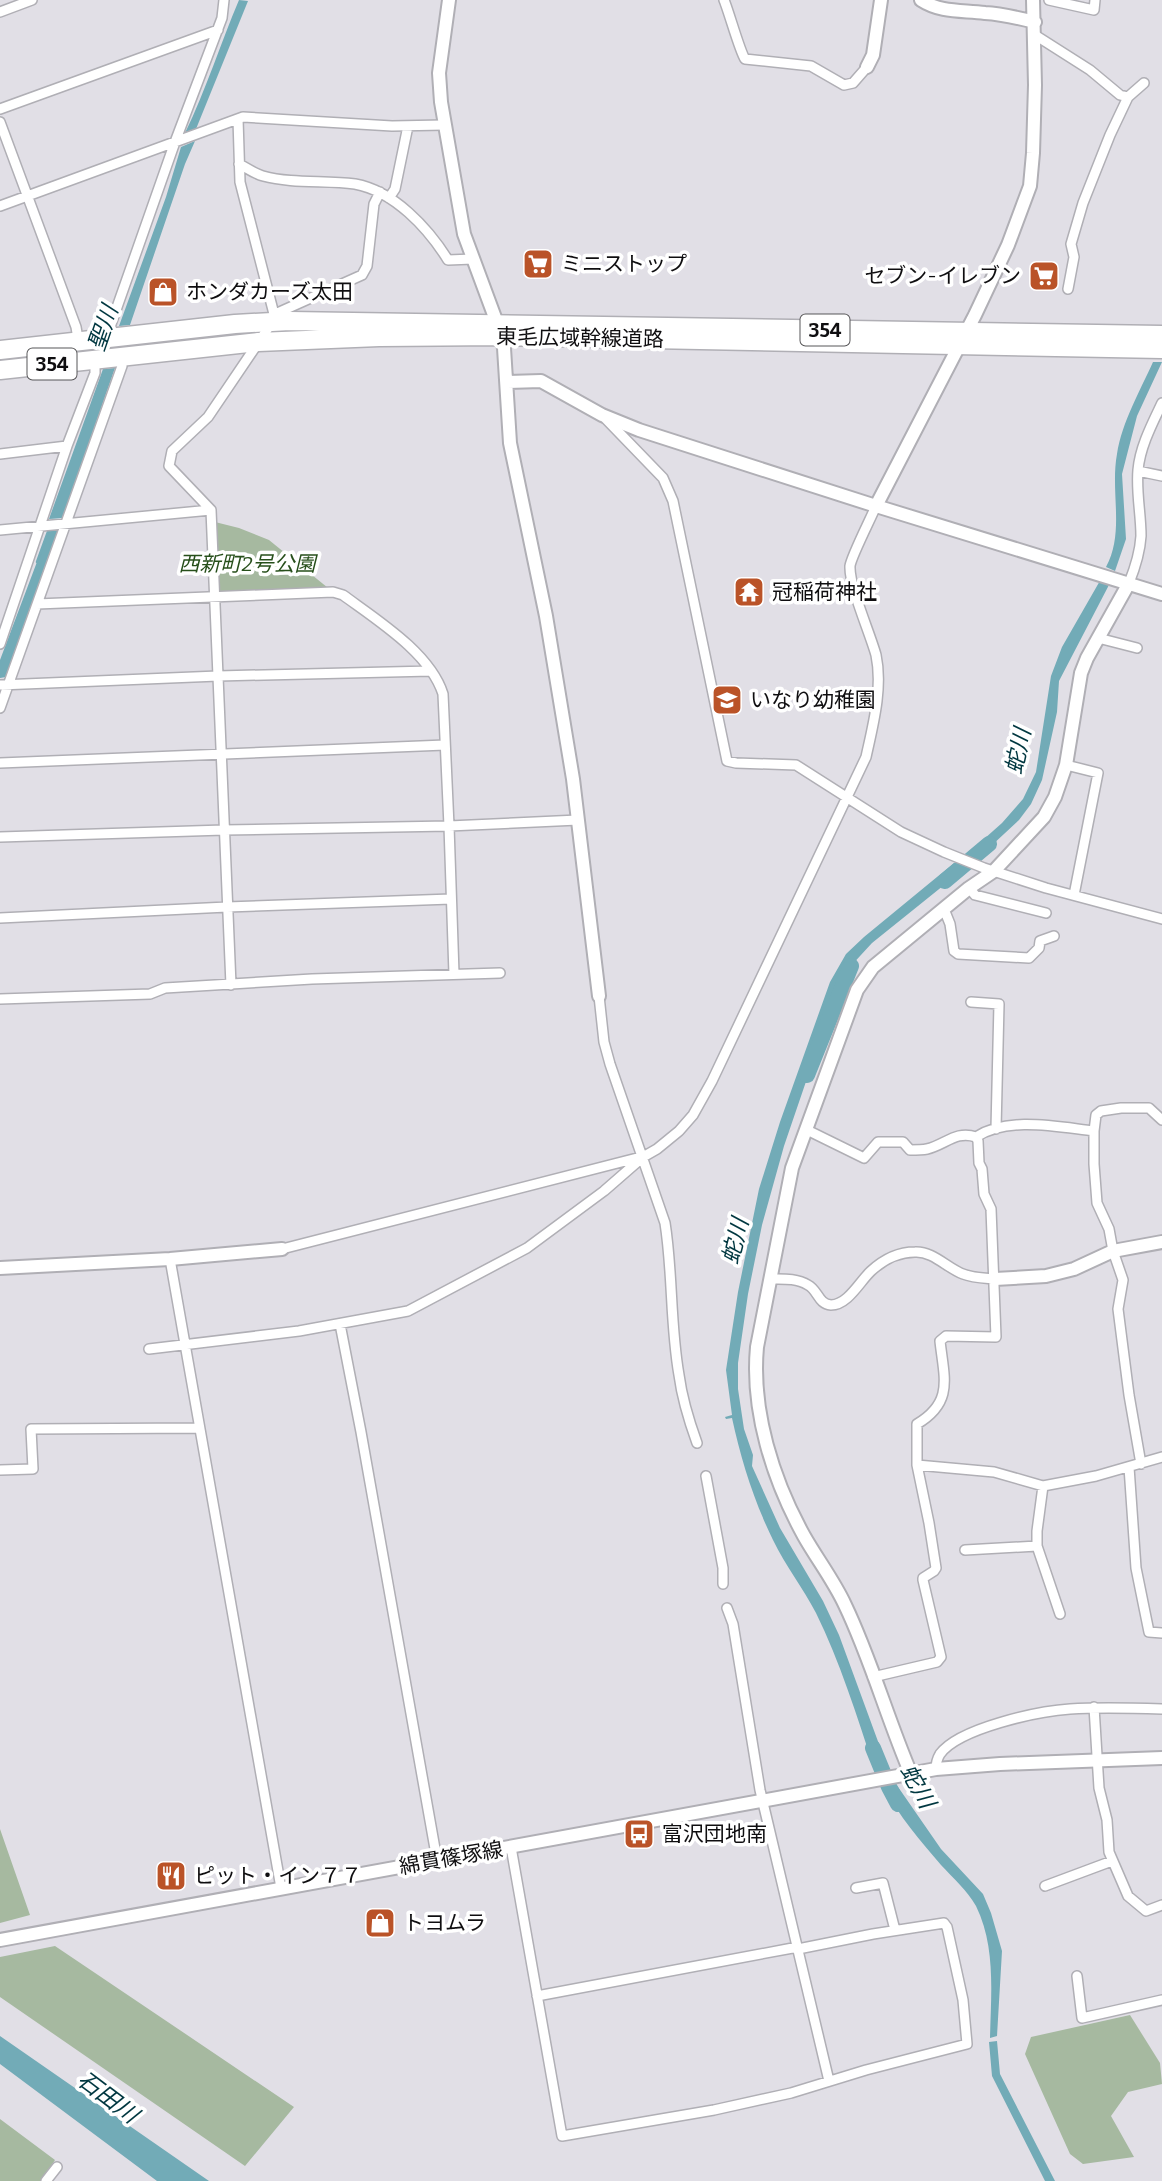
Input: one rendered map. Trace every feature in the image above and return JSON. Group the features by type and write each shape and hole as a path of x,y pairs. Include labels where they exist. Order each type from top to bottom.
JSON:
{"highway":[{"name":"東毛広域幹線道路","path":"0,350 274,318 499,330 1155,342"},
{"name":"東毛広域幹線道路","path":"0,370 258,342 499,330"}],"street":[{"path":"0,12 32,0"},
{"path":"116,337 109,330 218,30 224,0"},
{"path":"449,0 439,73 444,125 464,234 499,330 507,382 510,443 546,616 578,820 607,1053 665,1223 679,1376 688,1418 697,1443"},
{"path":"724,0 741,52 746,59 811,66 844,85 853,83 873,55 881,0"},
{"path":"921,0 942,9 986,13 1035,29 1120,95 1128,97"},
{"path":"149,1349 340,1324 408,1311 527,1248 671,1138 693,1115 866,757 874,721 878,673 850,565 876,506 1008,245 1030,186 1035,29 1033,0"},
{"path":"1049,0 1094,10 1095,0"},
{"path":"0,110 218,30"},
{"path":"1068,289 1074,257 1071,244 1083,203 1128,97 1144,83"},
{"path":"0,206 243,117 322,123 444,125"},
{"path":"238,119 240,182 274,318"},
{"path":"0,122 79,341 105,359 122,366 63,524 37,604 5,685 0,708"},
{"path":"389,198 395,188 408,126"},
{"path":"239,164 261,176 355,184 380,192 435,240 449,260 473,259"},
{"path":"231,985 211,510 169,466 169,458 173,450 208,417 274,318 362,275 367,266 374,204 380,192"},
{"path":"0,644 67,446 95,373 105,359"},
{"path":"507,382 541,381 602,415 639,430 1162,594"},
{"path":"907,1774 845,1605 802,1533 766,1440 755,1377 757,1347 792,1168 863,979 880,961 970,888 1044,817 1055,797 1066,765 1079,680 1087,658 1134,570 1141,536 1138,471 1146,439 1162,403"},
{"path":"602,415 663,478 673,501 727,761 796,765 901,832 947,853 989,869 1162,919"},
{"path":"0,454 67,446"},
{"path":"1138,471 1162,476"},
{"path":"0,530 211,510"},
{"path":"37,604 333,592 343,595 414,651 431,671 443,694 454,974"},
{"path":"0,605 13,605"},
{"path":"1098,638 1137,648"},
{"path":"5,685 431,671"},
{"path":"0,763 445,745"},
{"path":"1066,765 1098,773 1074,895"},
{"path":"0,837 449,826 578,820"},
{"path":"970,888 975,895 1046,913"},
{"path":"0,918 227,906 451,899"},
{"path":"941,911 946,914 950,924 954,951 958,954 1029,958 1039,948 1040,941 1054,936"},
{"path":"0,999 150,994 165,988 500,973"},
{"path":"971,1002 999,1004 996,1129"},
{"path":"1141,1464 1118,1310 1123,1280 1109,1229 1097,1203 1094,1130 1096,1115 1101,1111 1121,1108 1149,1108 1162,1120"},
{"path":"807,1130 863,1158 878,1142 903,1142 910,1150 929,1149 952,1137 976,1137 996,1129 1035,1124 1094,1130"},
{"path":"873,1676 937,1662 941,1657 923,1580 923,1577 936,1568 917,1465 917,1424 927,1418 941,1401 945,1389 940,1341 946,1336 996,1337 991,1209 984,1194 976,1137"},
{"path":"0,1268 170,1259 282,1249 643,1157"},
{"path":"771,1279 795,1280 810,1285 821,1301 830,1305 841,1303 872,1270 891,1257 915,1252 928,1254 961,1274 973,1278 995,1279 1046,1276 1074,1269 1113,1251 1162,1242"},
{"path":"170,1259 281,1888"},
{"path":"340,1324 437,1860"},
{"path":"0,1470 33,1469 31,1429 199,1427"},
{"path":"917,1465 995,1472 1043,1486 1096,1476 1162,1457"},
{"path":"1129,1467 1136,1568 1149,1632 1162,1633"},
{"path":"706,1475 723,1568 723,1584"},
{"path":"1043,1486 1037,1546 1060,1614"},
{"path":"965,1550 1037,1546"},
{"path":"727,1608 733,1624 760,1790 829,2081"},
{"path":"1094,1707 1100,1796 1107,1820 1112,1861 1128,1896 1146,1911 1162,1905"},
{"path":"936,1769 940,1753 956,1741 978,1731 1037,1713 1094,1707 1162,1709"},
{"name":"綿貫篠塚線","path":"0,1940 936,1769 1162,1758"},
{"path":"511,1847 537,1996 562,2136 740,2105 967,2044 963,2000 946,1924 942,1923 537,1996"},
{"path":"1045,1886 1112,1861"},
{"path":"856,1888 883,1883 895,1930"},
{"path":"1077,1976 1082,2018 1162,2000"},
{"path":"46,2181 57,2167"}],"green space":[{"name":"西新町2号公園","path":"211,521 269,540 333,592 215,598"},
{"path":"0,1829 30,1915 0,1923"},
{"path":"55,1946 294,2107 245,2166 0,1997 0,1957"},
{"path":"1130,2015 1160,2063 1162,2084 1128,2092 1111,2116 1134,2157 1083,2164 1070,2154 1025,2054 1031,2037"},
{"path":"0,2119 55,2160 41,2181 0,2181"}],"water":[{"path":"239,0 248,1 196,129 185,133 200,100"},
{"path":"195,141 130,325 119,326 166,197 181,147"},
{"path":"1153,362 1162,362 1137,416 1122,474 1126,539 1115,571 1106,567 1115,540 1115,468 1119,442"},
{"path":"115,368 63,518 49,519 103,369"},
{"path":"60,529 9,670 6,677 0,678 0,660 49,530"},
{"path":"1101,579 1110,583 1059,681 1057,712 1042,780 1031,804 1019,820 977,859 966,855 1002,823 1023,799 1036,772 1051,676 1062,647"},
{"path":"954,863 964,869 872,943 849,968 827,1020 784,1146 762,1225 738,1363 738,1389 744,1429 753,1455 752,1466 780,1528 823,1601 839,1635 887,1766 874,1768 848,1689 825,1632 778,1549 754,1495 732,1418 725,1417 732,1415 726,1370 738,1292 759,1189 830,982 846,954"},
{"path":"896,1784 941,1849 983,1894 991,1913 1002,1951 997,2036 990,2038 991,1970 987,1938 976,1906 960,1884 925,1847 896,1808 885,1787"},
{"path":"0,2036 209,2181 157,2181 0,2064"},
{"path":"997,2041 1000,2074 1055,2181 1045,2181 992,2076 989,2042"}],"waterway":[{"name":"聖川","path":"37,562 49,529"},
{"name":"蛇川","path":"945,881 989,844"},
{"name":"蛇川","path":"807,1075 851,966"},
{"name":"蛇川","path":"873,1748 898,1804"}],"place":[{"name":"ミニストップ","path":"538,264"},
{"name":"セブン-イレブン","path":"1044,276"},
{"name":"ホンダカーズ太田","path":"163,292"},
{"name":"冠稲荷神社","path":"749,592"},
{"name":"いなり幼稚園","path":"727,700"},
{"name":"富沢団地南","path":"639,1834"},
{"name":"ピット・イン７７","path":"171,1876"},
{"name":"トヨムラ","path":"380,1923"}],"water label":[{"name":"石田川","path":"108,2097"}]}
